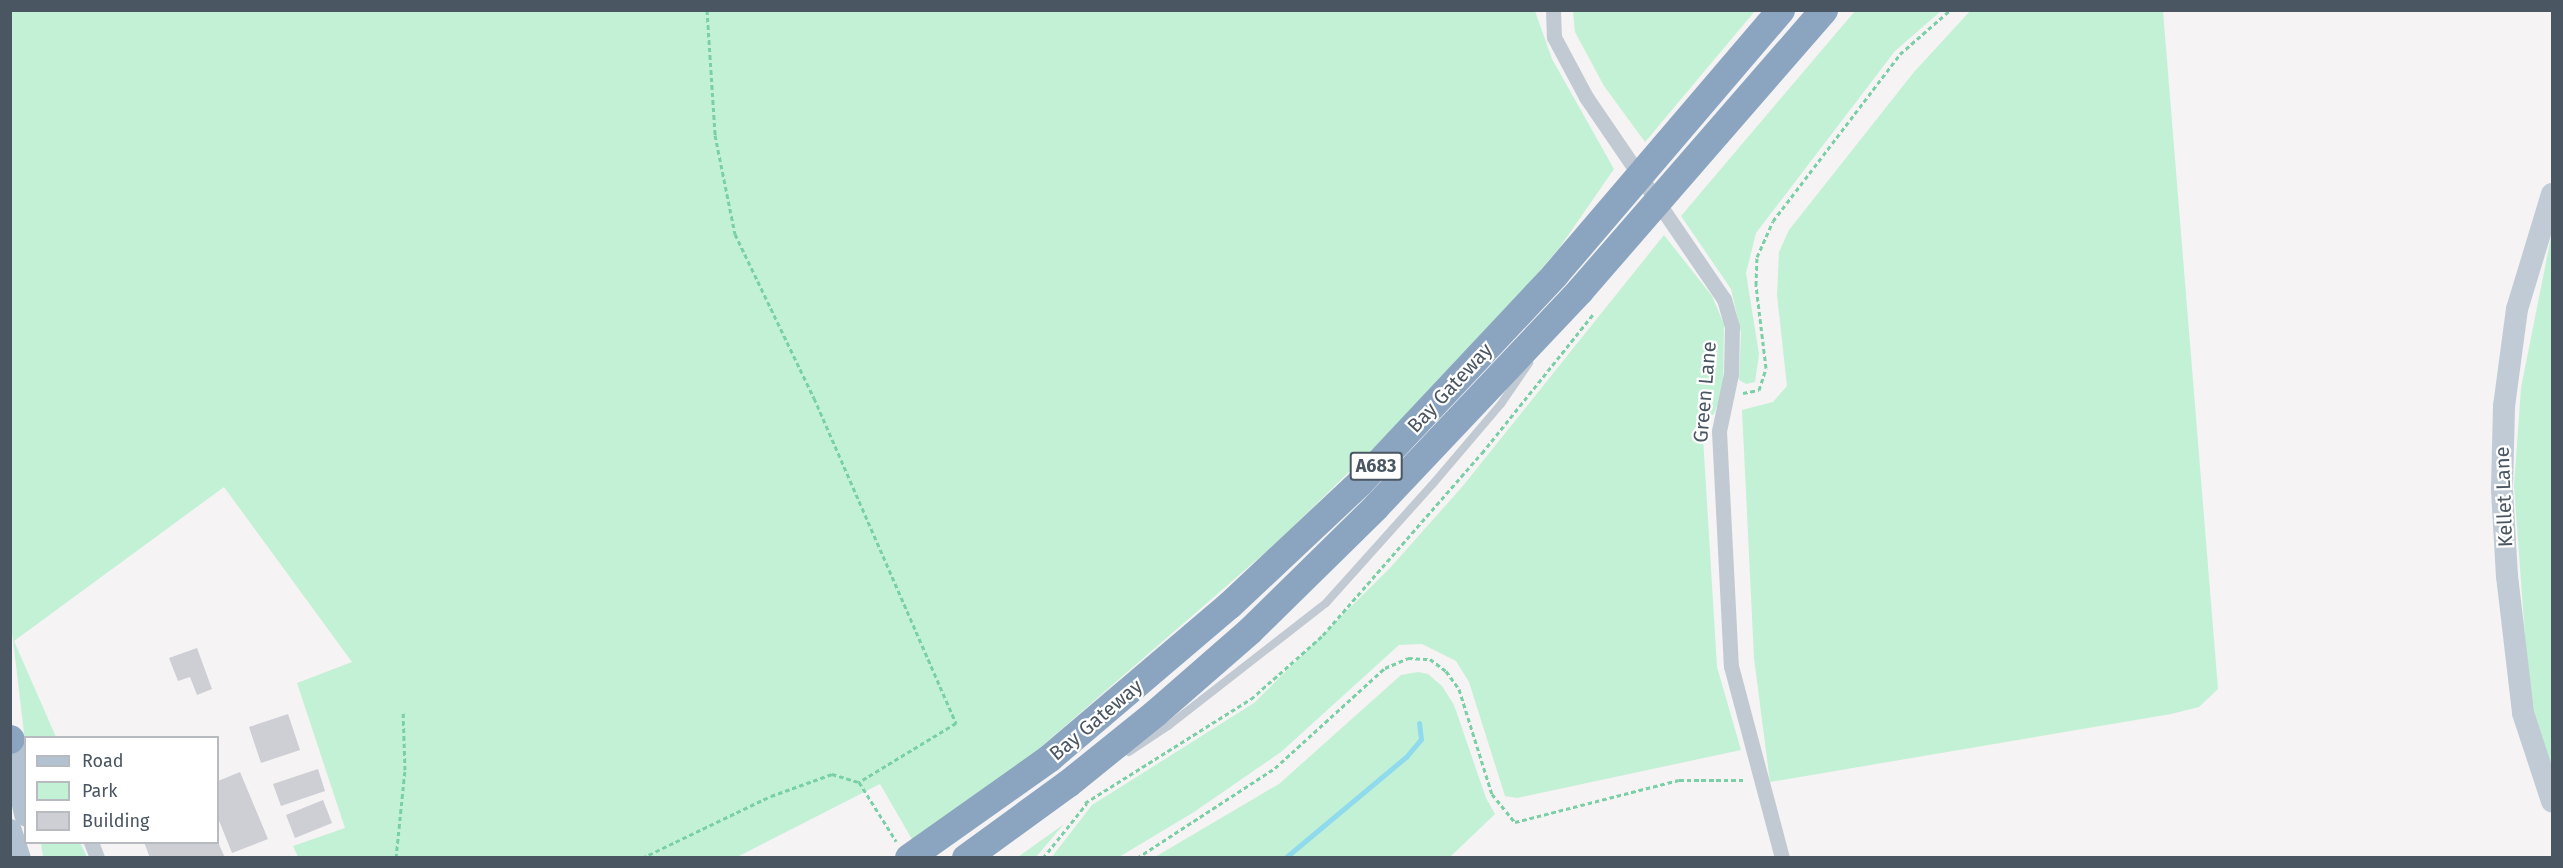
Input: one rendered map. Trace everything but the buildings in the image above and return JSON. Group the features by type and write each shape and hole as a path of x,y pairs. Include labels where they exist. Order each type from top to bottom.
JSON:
{"highway":[{"name":"Bay Gateway","path":"905,853 1050,759 1230,605 1359,484 1555,275 1781,10"},
{"name":"Bay Gateway","path":"967,858 1068,784 1250,631 1376,507 1580,291 1824,10"}],"main road":[{"path":"11,739 24,804"},
{"path":"10,831 19,858"}],"street":[{"name":"Green Lane","path":"1553,10 1554,37 1587,97 1724,300 1732,327 1727,396 1719,430 1731,666 1782,858"},
{"name":"Kellet Lane","path":"2553,194 2517,309 2504,406 2502,490 2507,576 2523,713 2553,801"},
{"path":"91,844 97,858"}],"lane":[{"path":"1540,348 1580,291"},
{"path":"1118,759 1168,726 1326,603 1501,404 1534,357"},
{"path":"967,858 1108,766"}],"path":[{"path":"707,10 715,135 735,234 814,398 956,723 859,782"},
{"path":"1727,396 1759,390 1766,368 1756,285 1757,257 1773,221 1900,54 1950,10"},
{"path":"1137,858 1275,768 1385,668 1408,658 1430,659 1446,671 1459,688 1492,794 1515,822 1679,780 1737,782 1760,776"},
{"path":"396,858 405,781 403,711"},
{"path":"642,858 806,781 832,774 859,782 905,853"},
{"path":"1043,858 1089,800"}],"green space":[{"path":"1573,10 1755,11 1645,142 1604,86 1575,32"},
{"path":"1971,10 2163,11 2218,689 2199,707 2171,714 1770,782 1754,658 1742,410 1773,402 1787,386 1777,295 1779,252 1789,230 1914,72"},
{"path":"10,11 1535,11 1552,59 1614,169 1560,247 1496,322 1419,404 1275,544 1011,773 913,841 880,784 737,857 298,857 293,846 345,828 297,683 352,662 224,487 14,641 56,736 24,736 10,615"},
{"path":"1855,11 1941,11 1895,51 1756,233 1746,273 1759,354 1755,382 1746,384 1739,380 1741,333 1731,289 1681,216"},
{"path":"2552,232 2552,765 2540,742 2528,677 2514,486 2521,388"},
{"path":"1664,235 1712,296 1724,324 1723,391 1714,414 1702,421 1717,667 1741,750 1517,798 1505,796 1469,682 1456,661 1422,644 1399,645 1281,752 1194,812 1119,857 1051,858 1092,805 1254,703 1390,568 1462,487"},
{"path":"1418,672 1428,674 1442,686 1454,705 1486,798 1495,814 1450,857 1155,857 1279,784 1401,675"},
{"path":"1064,824 1036,857 1018,857"},
{"path":"41,844 80,844 87,857 43,857"}],"waterway":[{"path":"1285,858 1406,757 1421,739 1419,723"}]}
